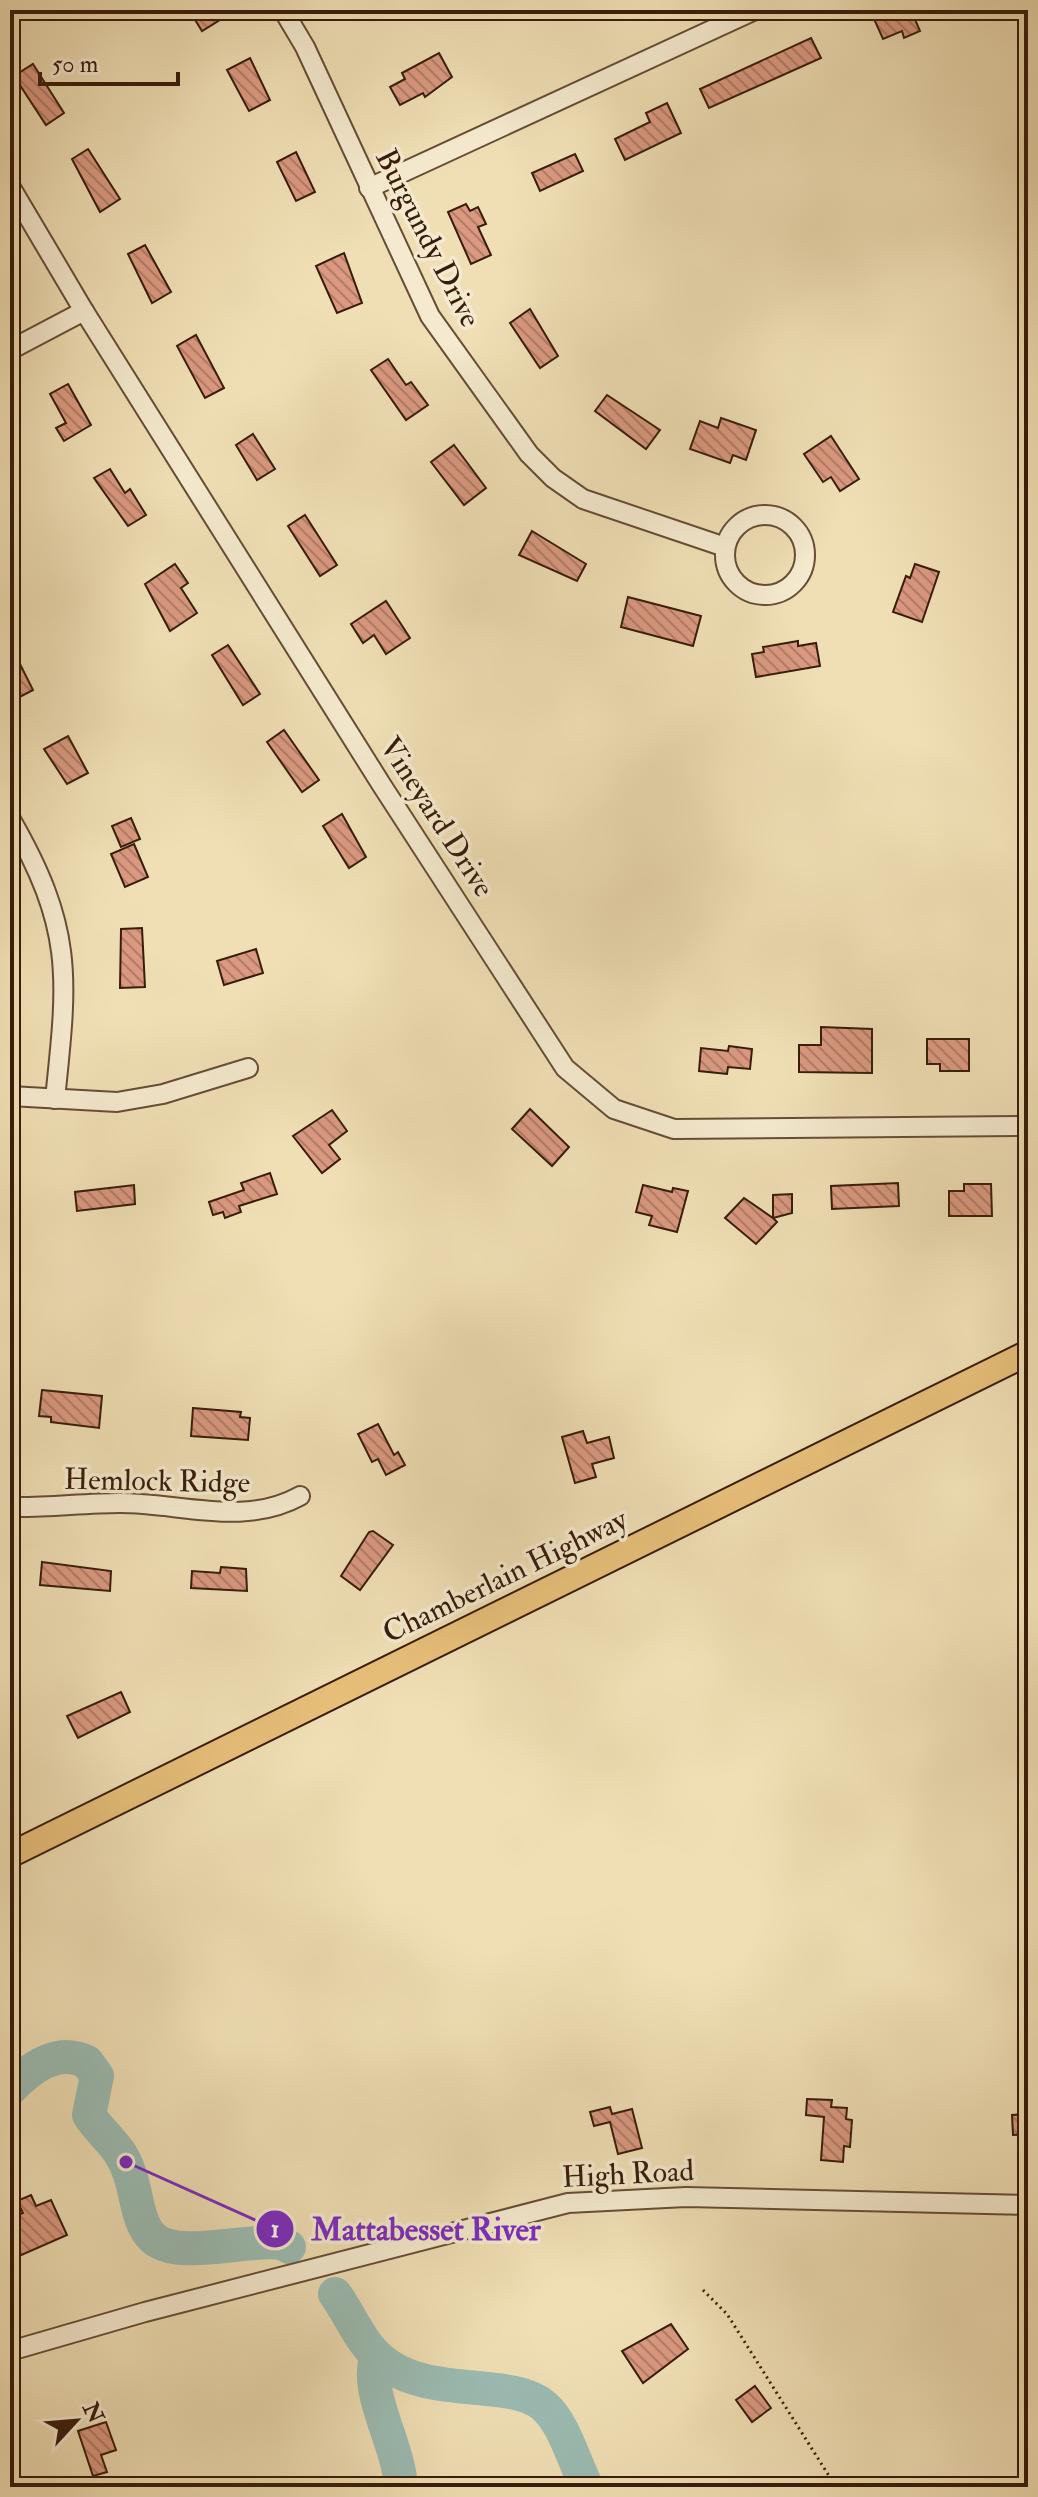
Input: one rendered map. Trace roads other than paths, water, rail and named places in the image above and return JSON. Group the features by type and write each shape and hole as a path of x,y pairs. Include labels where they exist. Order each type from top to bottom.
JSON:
{"main road":[{"name":"Chamberlain Highway","path":"10,1855 1028,1353"}],"street":[{"name":"Burgundy Drive","path":"283,10 305,47 430,316 529,454 553,478 583,499 725,547"},
{"path":"369,188 755,10"},
{"name":"Vineyard Drive","path":"10,186 84,311 381,784 565,1068 614,1109 674,1129 1028,1126"},
{"path":"10,350 84,311"},
{"path":"757,515 773,515 788,521 799,532 805,547 805,563 799,577 788,589 773,595 757,595 743,589 731,577 725,562 725,547 731,532 742,521 757,515"},
{"path":"10,818 54,906 62,946 66,996 55,1099"},
{"path":"10,1096 117,1102 163,1094 248,1068"},
{"name":"Hemlock Ridge","path":"10,1507 121,1503 231,1513 276,1510 300,1496"},
{"name":"High Road","path":"10,2351 130,2316 550,2205 604,2199 686,2197 1028,2205"}],"waterway":[{"path":"10,2089 35,2067 55,2058 76,2058 87,2062 97,2076 89,2115 122,2156 141,2216 153,2238 166,2245 184,2248 263,2242 289,2247"},
{"path":"335,2294 367,2345 381,2360 400,2372 421,2380 512,2392 530,2397 544,2406 558,2423 587,2487"},
{"path":"377,2356 375,2385 401,2487"}],"place":[{"name":"Mattabesset River","path":"126,2162"}]}
